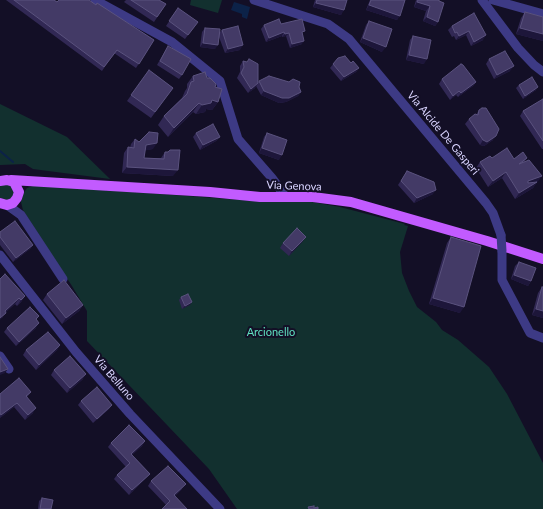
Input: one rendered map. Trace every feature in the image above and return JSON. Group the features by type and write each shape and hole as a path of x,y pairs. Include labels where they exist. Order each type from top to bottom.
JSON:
{"main road":[{"name":"Via Genova","path":"4,179 210,192 260,197 314,197 351,202 487,241 543,259"},
{"path":"4,179 17,185 19,194"},
{"path":"3,204 13,203 19,194 36,182"}],"street":[{"path":"95,0 172,42 220,81 238,139 272,178 285,196"},
{"name":"Via Alcide De Gasperi","path":"254,0 328,24 349,39 493,213 501,235 502,280 530,333 543,338"},
{"path":"482,0 518,48 543,72"},
{"path":"493,0 543,14"},
{"path":"19,194 21,215"},
{"path":"3,204 21,215 63,279"},
{"name":"Via Belluno","path":"0,255 80,358 130,414 220,509"},
{"path":"0,356 9,369"}],"green space":[{"path":"191,0 222,0 218,13 190,5"},
{"path":"0,104 67,137 110,179 33,169 25,164 0,165"},
{"path":"2,184 11,185 15,195 9,200 0,198 0,186"},
{"name":"Arcionello","path":"36,185 269,202 301,200 340,207 405,224 404,225 408,226 400,252 402,273 409,291 417,307 436,322 442,330 458,340 489,367 507,394 543,463 543,509 237,509 209,469 87,341 87,311 23,210 21,202 23,194 27,188"}],"water":[{"path":"234,2 250,7 247,19 242,17 242,14 231,10"}],"building":[{"path":"14,0 54,0 57,2 59,0 89,0 96,5 97,3 154,40 139,64 117,50 104,67"},
{"path":"131,0 159,0 166,4 157,17"},
{"path":"317,0 347,0 344,10 316,3"},
{"path":"371,0 405,0 400,16 369,5"},
{"path":"418,0 439,0 444,3 438,22 427,17 430,6 417,2"},
{"path":"178,8 198,22 188,35 169,21"},
{"path":"525,12 543,17 543,34 520,28"},
{"path":"474,13 486,35 474,42 469,31 459,36 457,32 455,33 452,26"},
{"path":"279,19 281,24 302,19 305,31 302,32 304,41 292,44 289,33 285,34 284,32 269,38 264,25"},
{"path":"369,21 392,29 386,47 363,38"},
{"path":"238,26 243,45 228,49 222,30"},
{"path":"205,28 220,29 218,45 203,43"},
{"path":"413,36 431,40 427,59 409,55"},
{"path":"168,46 191,59 182,75 160,61"},
{"path":"505,51 514,66 497,75 489,59"},
{"path":"345,56 351,63 353,61 359,68 344,77 333,64 338,58"},
{"path":"249,59 258,64 258,83 251,89 241,73 244,67 243,61 247,62"},
{"path":"461,64 476,82 461,93 459,91 453,96 442,79"},
{"path":"149,70 173,88 155,112 131,95"},
{"path":"205,72 207,78 210,78 216,84 215,87 222,89 218,102 212,100 211,103 202,105 199,103 174,128 164,116 187,94 191,82 194,81 193,76"},
{"path":"269,76 289,82 293,79 300,82 299,87 301,92 289,98 282,98 264,91 259,81"},
{"path":"532,77 538,87 525,96 519,85"},
{"path":"543,99 543,141 523,111"},
{"path":"486,108 499,129 496,136 487,142 483,140 469,119 475,114 478,115 479,110"},
{"path":"213,124 220,137 203,145 196,133"},
{"path":"149,132 158,133 157,143 146,145 144,158 164,159 165,152 170,150 180,150 178,170 127,167 128,147 134,148 135,139 139,142"},
{"path":"267,133 287,140 282,155 262,148"},
{"path":"507,148 514,159 523,152 527,158 519,164 529,160 542,176 528,181 528,183 537,182 519,193 506,172 493,181 480,162 490,156 492,158"},
{"path":"407,171 434,182 436,190 417,198 401,181"},
{"path":"15,221 33,245 16,258 0,237 0,232"},
{"path":"297,228 306,237 292,251 283,243"},
{"path":"451,237 481,246 464,307 433,298"},
{"path":"519,262 536,268 531,281 514,275"},
{"path":"5,274 25,296 21,300 19,298 0,318 0,279"},
{"path":"64,280 83,305 66,318 47,294"},
{"path":"543,287 543,311 536,309"},
{"path":"188,294 192,302 185,306 181,297"},
{"path":"30,307 39,316 36,319 39,323 19,342 7,328"},
{"path":"48,332 60,345 39,365 26,350"},
{"path":"70,356 86,374 70,388 54,370"},
{"path":"0,357 8,369 0,372"},
{"path":"19,378 31,392 26,396 36,408 28,415 17,403 1,415 0,394"},
{"path":"97,387 112,405 97,419 81,401"},
{"path":"129,425 145,441 131,454 150,474 132,490 117,475 130,463 111,443"},
{"path":"168,466 186,484 174,495 187,509 162,509 170,501 151,481"},
{"path":"42,498 53,500 51,509 40,509"},
{"path":"314,506 314,508 318,507 318,509 309,509 308,507"}],"waterway":[{"path":"0,151 13,162"}]}
